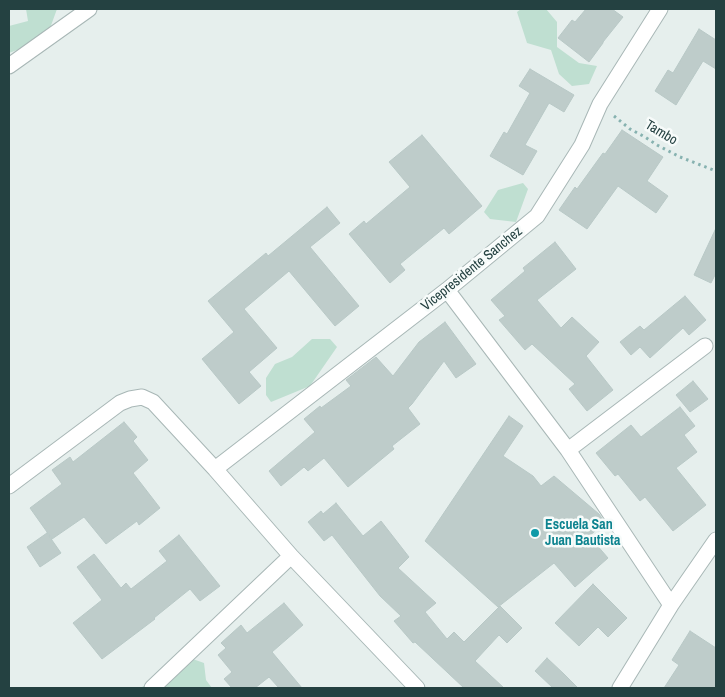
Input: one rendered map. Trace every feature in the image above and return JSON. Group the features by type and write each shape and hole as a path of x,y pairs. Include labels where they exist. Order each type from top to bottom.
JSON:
{"street":[{"path":"9,66 89,9"},
{"name":"Vicepresidente Sanchez","path":"215,469 447,290 538,216 582,145 600,104 660,9"},
{"path":"447,290 568,450 671,604"},
{"path":"568,450 705,346"},
{"path":"9,486 120,403 142,397 153,402 291,556 417,688"},
{"path":"620,688 671,604 716,540"},
{"path":"152,688 291,556"}],"path":[{"name":"Tambo","path":"600,104 630,129 657,145 680,157 716,171"}],"green space":[{"path":"26,9 57,9 49,31 36,43 9,53 9,26 28,21"},
{"path":"521,9 546,9 557,22 557,47 579,63 597,66 589,84 572,86 559,74 551,50 527,43 517,12"},
{"path":"523,183 528,189 516,222 490,219 484,212 498,190"},
{"path":"312,339 330,339 337,347 310,386 271,402 266,395 266,378 275,364 292,357"},
{"path":"187,657 204,663 206,680 212,688 141,688 157,675"}],"building":[{"path":"586,9 612,9 623,17 589,62 558,38 572,20 575,22"},
{"path":"699,29 716,40 716,69 703,61 676,105 655,91 668,70 673,73"},
{"path":"530,69 574,95 564,112 549,103 525,145 537,151 523,175 490,156 504,132 507,134 530,93 519,86"},
{"path":"622,130 663,157 647,181 668,196 656,213 618,186 587,229 559,210 575,187 577,189"},
{"path":"422,135 482,206 449,234 444,228 400,264 405,270 390,283 349,234 364,221 366,224 410,187 389,162"},
{"path":"327,207 340,223 310,247 359,306 335,326 289,271 244,309 277,348 249,372 261,386 239,404 202,359 234,332 208,301 266,253 268,256"},
{"path":"716,228 716,273 711,283 694,275"},
{"path":"555,242 576,269 537,300 561,328 572,317 599,342 586,356 613,390 587,411 569,389 575,384 532,344 525,350 499,320 505,316 491,300 525,271 523,268"},
{"path":"685,296 706,320 689,335 683,328 650,358 640,347 631,355 620,342 640,326 644,330"},
{"path":"445,322 476,364 456,378 444,361 408,408 420,424 392,446 394,449 348,487 324,458 308,471 304,467 281,486 269,471 315,432 304,419 351,386 346,380 376,357 393,376 419,342"},
{"path":"693,381 708,399 690,412 676,395"},
{"path":"680,407 695,426 684,435 697,452 676,468 706,505 673,531 645,497 640,501 618,474 615,476 596,453 631,425 641,437"},
{"path":"509,416 523,426 503,456 533,476 541,486 554,476 599,514 605,523 589,536 608,558 575,587 554,563 498,607 425,541"},
{"path":"124,422 137,437 133,441 148,460 133,473 160,508 139,525 137,521 106,544 84,517 52,539 30,508 62,484 52,470 70,457 73,462"},
{"path":"336,503 363,536 381,521 409,557 398,568 436,603 425,612 447,639 454,632 464,642 500,606 522,628 507,643 499,635 475,661 504,688 464,688 415,642 413,643 394,621 401,616 380,596 332,535 324,541 308,522 321,511 323,514"},
{"path":"47,533 61,553 40,567 27,547"},
{"path":"179,535 220,586 200,601 190,589 155,619 102,659 73,623 102,600 77,567 94,554 121,588 126,583 131,589 167,561 159,551"},
{"path":"593,584 627,618 608,637 598,627 579,646 555,623"},
{"path":"284,603 303,625 272,652 302,688 279,688 269,677 255,688 232,688 224,679 232,672 218,655 226,648 221,643 241,625 247,633"},
{"path":"690,631 716,648 716,688 664,688 679,665 672,660"},
{"path":"547,658 578,688 553,688 535,671"}],"place":[{"name":"Escuela San Juan Bautista","path":"535,533"}]}
